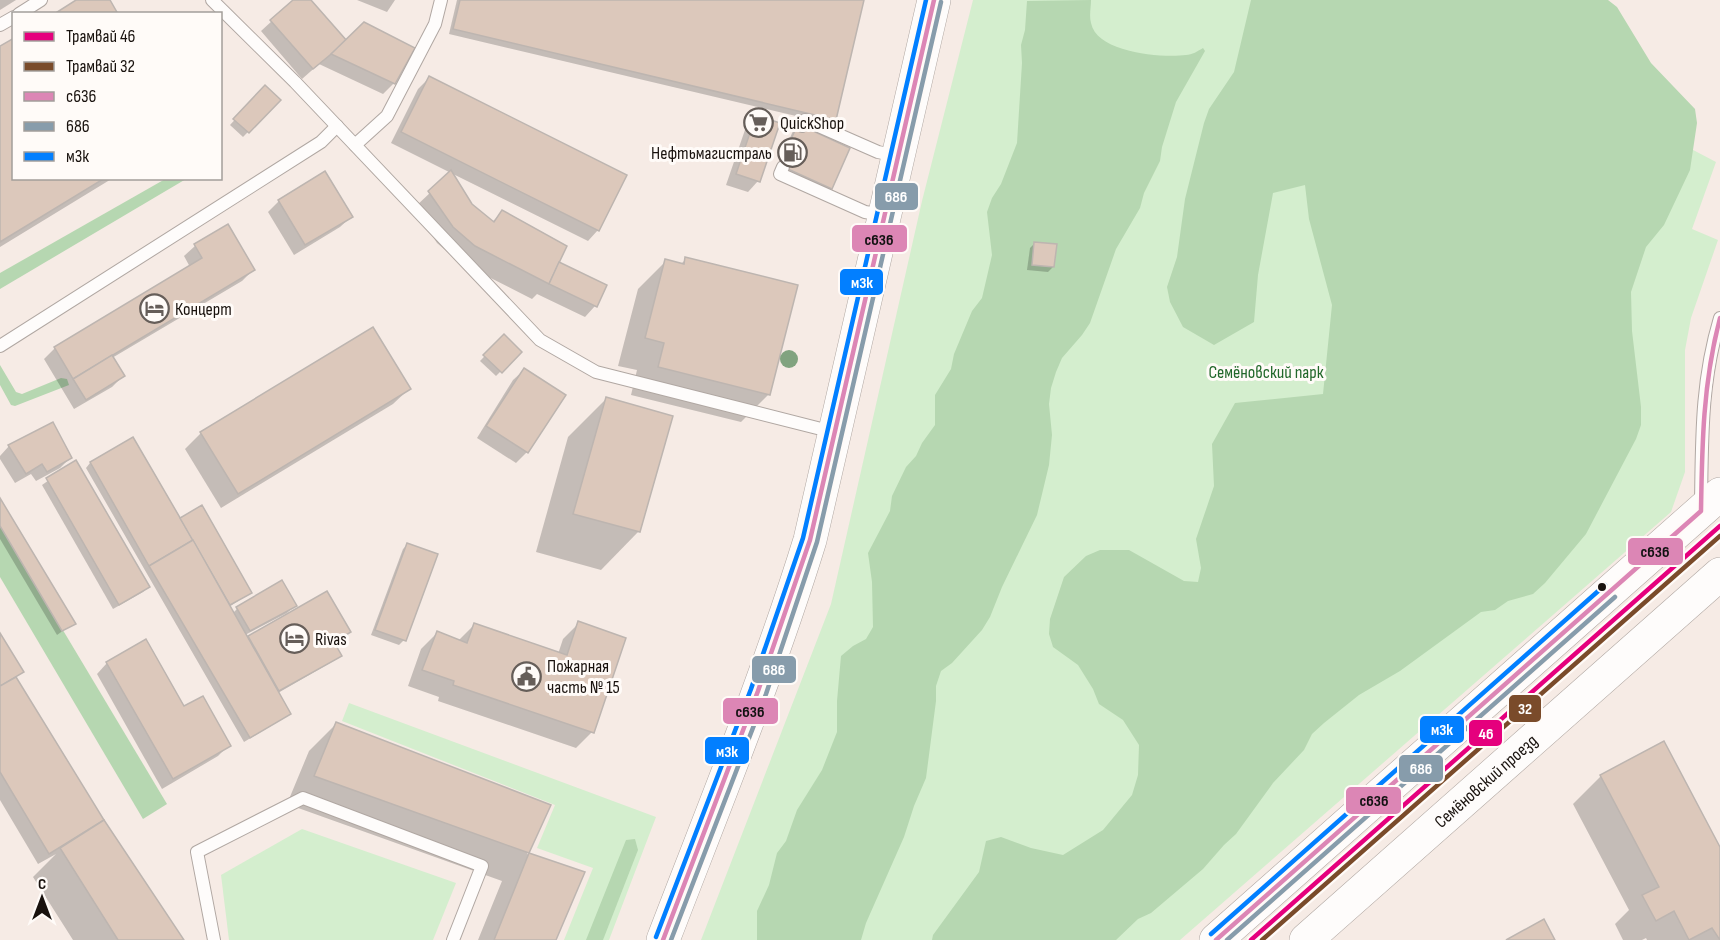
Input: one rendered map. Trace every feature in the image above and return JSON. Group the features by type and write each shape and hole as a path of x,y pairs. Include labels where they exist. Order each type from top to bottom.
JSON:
{"main road":[{"path":"663,940 753,707 810,540 934,0"},
{"path":"1216,940 1711,503"},
{"name":"Семёновский проезд","path":"1306,940 1720,574"}],"lane":[{"path":"22,12 41,0"},
{"path":"212,0 296,82 540,340 596,372 836,433"},
{"path":"355,145 387,116 435,24 441,0"},
{"path":"802,126 805,120 825,133 844,141 899,156"},
{"path":"0,346 321,142 337,126"},
{"path":"783,167 780,174 823,189 865,212 886,215"},
{"path":"1711,503 1703,408 1706,375 1720,318"},
{"path":"214,940 198,852 303,798 482,866 453,940"}],"green space":[{"name":"Семёновский парк","path":"973,0 1436,0 1433,13 1716,162 1692,229 1718,240 1691,318 1685,350 1685,472 1671,512 1180,940 701,940 831,604 922,201"},
{"path":"1091,0 1090,20 1096,33 1117,47 1147,54 1175,56 1195,53 1203,48 1205,51 1176,102 1160,161 1144,193 1140,208 1116,249 1090,323 1062,358 1056,372 1049,404 1052,435 1049,465 1037,515 982,630 952,663 941,671 936,686 926,778 861,940 757,940 757,911 769,885 777,853 786,841 797,810 822,770 837,732 841,656 866,639 873,627 872,582 868,553 890,511 892,496 906,467 916,456 935,425 935,395 951,369 954,354 972,311 982,298 992,255 987,212 1017,143 1021,45 1025,30 1027,1"},
{"path":"1251,0 1608,0 1617,7 1651,63 1695,109 1697,123 1690,170 1664,225 1646,247 1631,292 1632,331 1641,425 1636,439 1586,534 1545,583 1533,594 1508,601 1495,610 1481,612 1400,671 1359,695 1324,723 1312,734 1304,750 1273,783 1236,834 1203,869 1151,913 1138,919 1116,940 932,940 933,935 979,872 986,841 1001,837 1031,848 1063,855 1103,830 1132,795 1138,775 1139,745 1123,720 1099,704 1093,689 1078,665 1053,647 1049,634 1050,619 1064,577 1086,556 1100,550 1129,550 1184,581 1198,582 1201,568 1196,539 1214,486 1212,444 1235,403 1323,394 1332,305 1309,219 1305,185 1273,193 1258,275 1254,322 1214,345 1183,327 1170,302 1167,287 1177,257 1185,199 1204,123 1209,109 1234,72"},
{"path":"163,180 184,180 0,289 0,273"},
{"path":"0,365 16,392 22,394 61,378 67,379 69,385 15,406 11,405 0,385"},
{"path":"0,525 167,804 143,819 0,577"},
{"path":"349,703 656,817 609,940 564,940 593,868 537,848 555,805 342,721"},
{"path":"302,829 456,883 433,940 229,940 221,875"},
{"path":"635,839 638,850 603,940 586,940 626,840"}],"building":[{"path":"76,0 110,0 117,12 57,12"},
{"path":"293,0 311,0 347,41 313,69 270,20"},
{"path":"460,0 864,0 836,120 453,29"},
{"path":"364,22 415,48 395,84 331,54"},
{"path":"12,39 12,180 102,180 0,242 0,46"},
{"path":"429,76 627,175 599,231 401,132"},
{"path":"265,85 281,100 249,133 233,119"},
{"path":"756,115 780,123 760,182 736,174"},
{"path":"798,124 850,148 832,189 779,165"},
{"path":"451,170 472,204 494,222 502,210 567,246 549,284 475,246 453,227 428,191"},
{"path":"325,171 353,217 305,245 278,200"},
{"name":"Концерт","path":"228,224 255,270 73,379 54,347 202,258 194,244"},
{"path":"1034,242 1057,244 1054,267 1032,265"},
{"path":"685,257 798,285 770,395 658,367 664,343 645,338 665,259 684,264"},
{"path":"559,262 607,285 597,307 549,284"},
{"path":"373,327 411,389 238,494 200,432"},
{"path":"504,334 522,352 502,373 483,355"},
{"path":"112,355 125,376 86,400 73,379"},
{"path":"524,368 566,395 528,453 486,426"},
{"path":"606,397 673,416 640,532 573,514"},
{"path":"53,422 72,458 47,472 42,464 26,474 8,445"},
{"path":"133,437 193,540 149,566 90,462"},
{"path":"76,460 150,587 119,605 46,478"},
{"path":"0,498 76,624 62,631 0,526"},
{"path":"202,505 252,593 230,605 180,518"},
{"path":"193,540 291,714 250,738 149,566"},
{"path":"407,543 438,554 406,641 375,630"},
{"path":"282,580 297,606 250,631 236,607"},
{"name":"Rivas","path":"327,591 351,632 334,642 342,656 279,691 248,636"},
{"name":"Пожарная часть № 15","path":"578,621 626,638 594,733 453,685 454,681 422,670 437,631 467,643 474,623 567,655"},
{"path":"0,633 24,672 0,686"},
{"path":"146,639 184,706 203,696 231,746 173,779 106,662"},
{"path":"16,677 104,820 49,854 0,772 0,686"},
{"path":"336,722 551,805 529,853 314,776"},
{"path":"1664,741 1720,847 1720,940 1712,928 1689,940 1674,911 1656,921 1642,895 1659,887 1600,775"},
{"path":"104,820 184,940 118,940 60,848"},
{"path":"529,853 585,872 556,940 494,940"},
{"path":"1544,919 1555,940 1506,940"}],"tram line":[{"name":"46","path":"1251,940 1720,526"},
{"name":"32","path":"1262,940 1720,536"}],"transit line":[{"name":"м3к","path":"656,937 751,689 803,538 926,0"},
{"name":"с636","path":"663,940 758,691 810,540 934,0"},
{"name":"686","path":"671,940 766,694 817,542 941,2"},
{"name":"с636","path":"1216,940 1701,511 1707,390 1720,318"},
{"name":"м3к","path":"1211,934 1605,585"},
{"name":"686","path":"1227,940 1615,597"}],"place":[{"name":"QuickShop","path":"759,123"},
{"name":"Нефтьмагистраль","path":"793,153"},
{"name":"Концерт","path":"154,309"},
{"name":"Rivas","path":"294,639"},
{"name":"Пожарная часть № 15","path":"526,676"}]}
